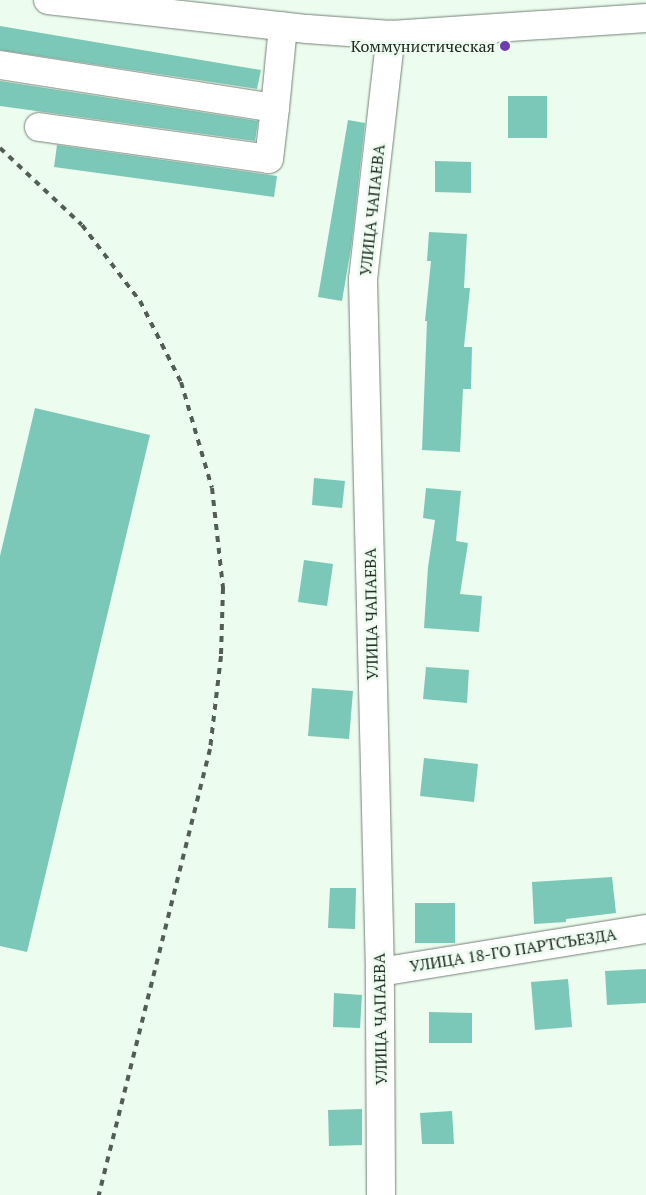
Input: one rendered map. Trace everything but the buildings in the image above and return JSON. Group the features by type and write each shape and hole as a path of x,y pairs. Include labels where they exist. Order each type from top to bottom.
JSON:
{"street":[{"path":"48,0 283,26 391,35 646,18"},
{"path":"39,128 268,159 283,26"},
{"name":"УЛИЦА ЧАПАЕВА","path":"381,1195 380,972 363,279 391,35"},
{"path":"0,64 275,108"},
{"name":"УЛИЦА 18-ГО ПАРТСЪЕЗДА","path":"380,972 646,929"}],"railway":[{"path":"0,148 82,225 140,301 181,382 212,488 223,588 221,656 210,749 99,1195"}],"place":[{"name":"Коммунистическая","path":"505,46"}]}
